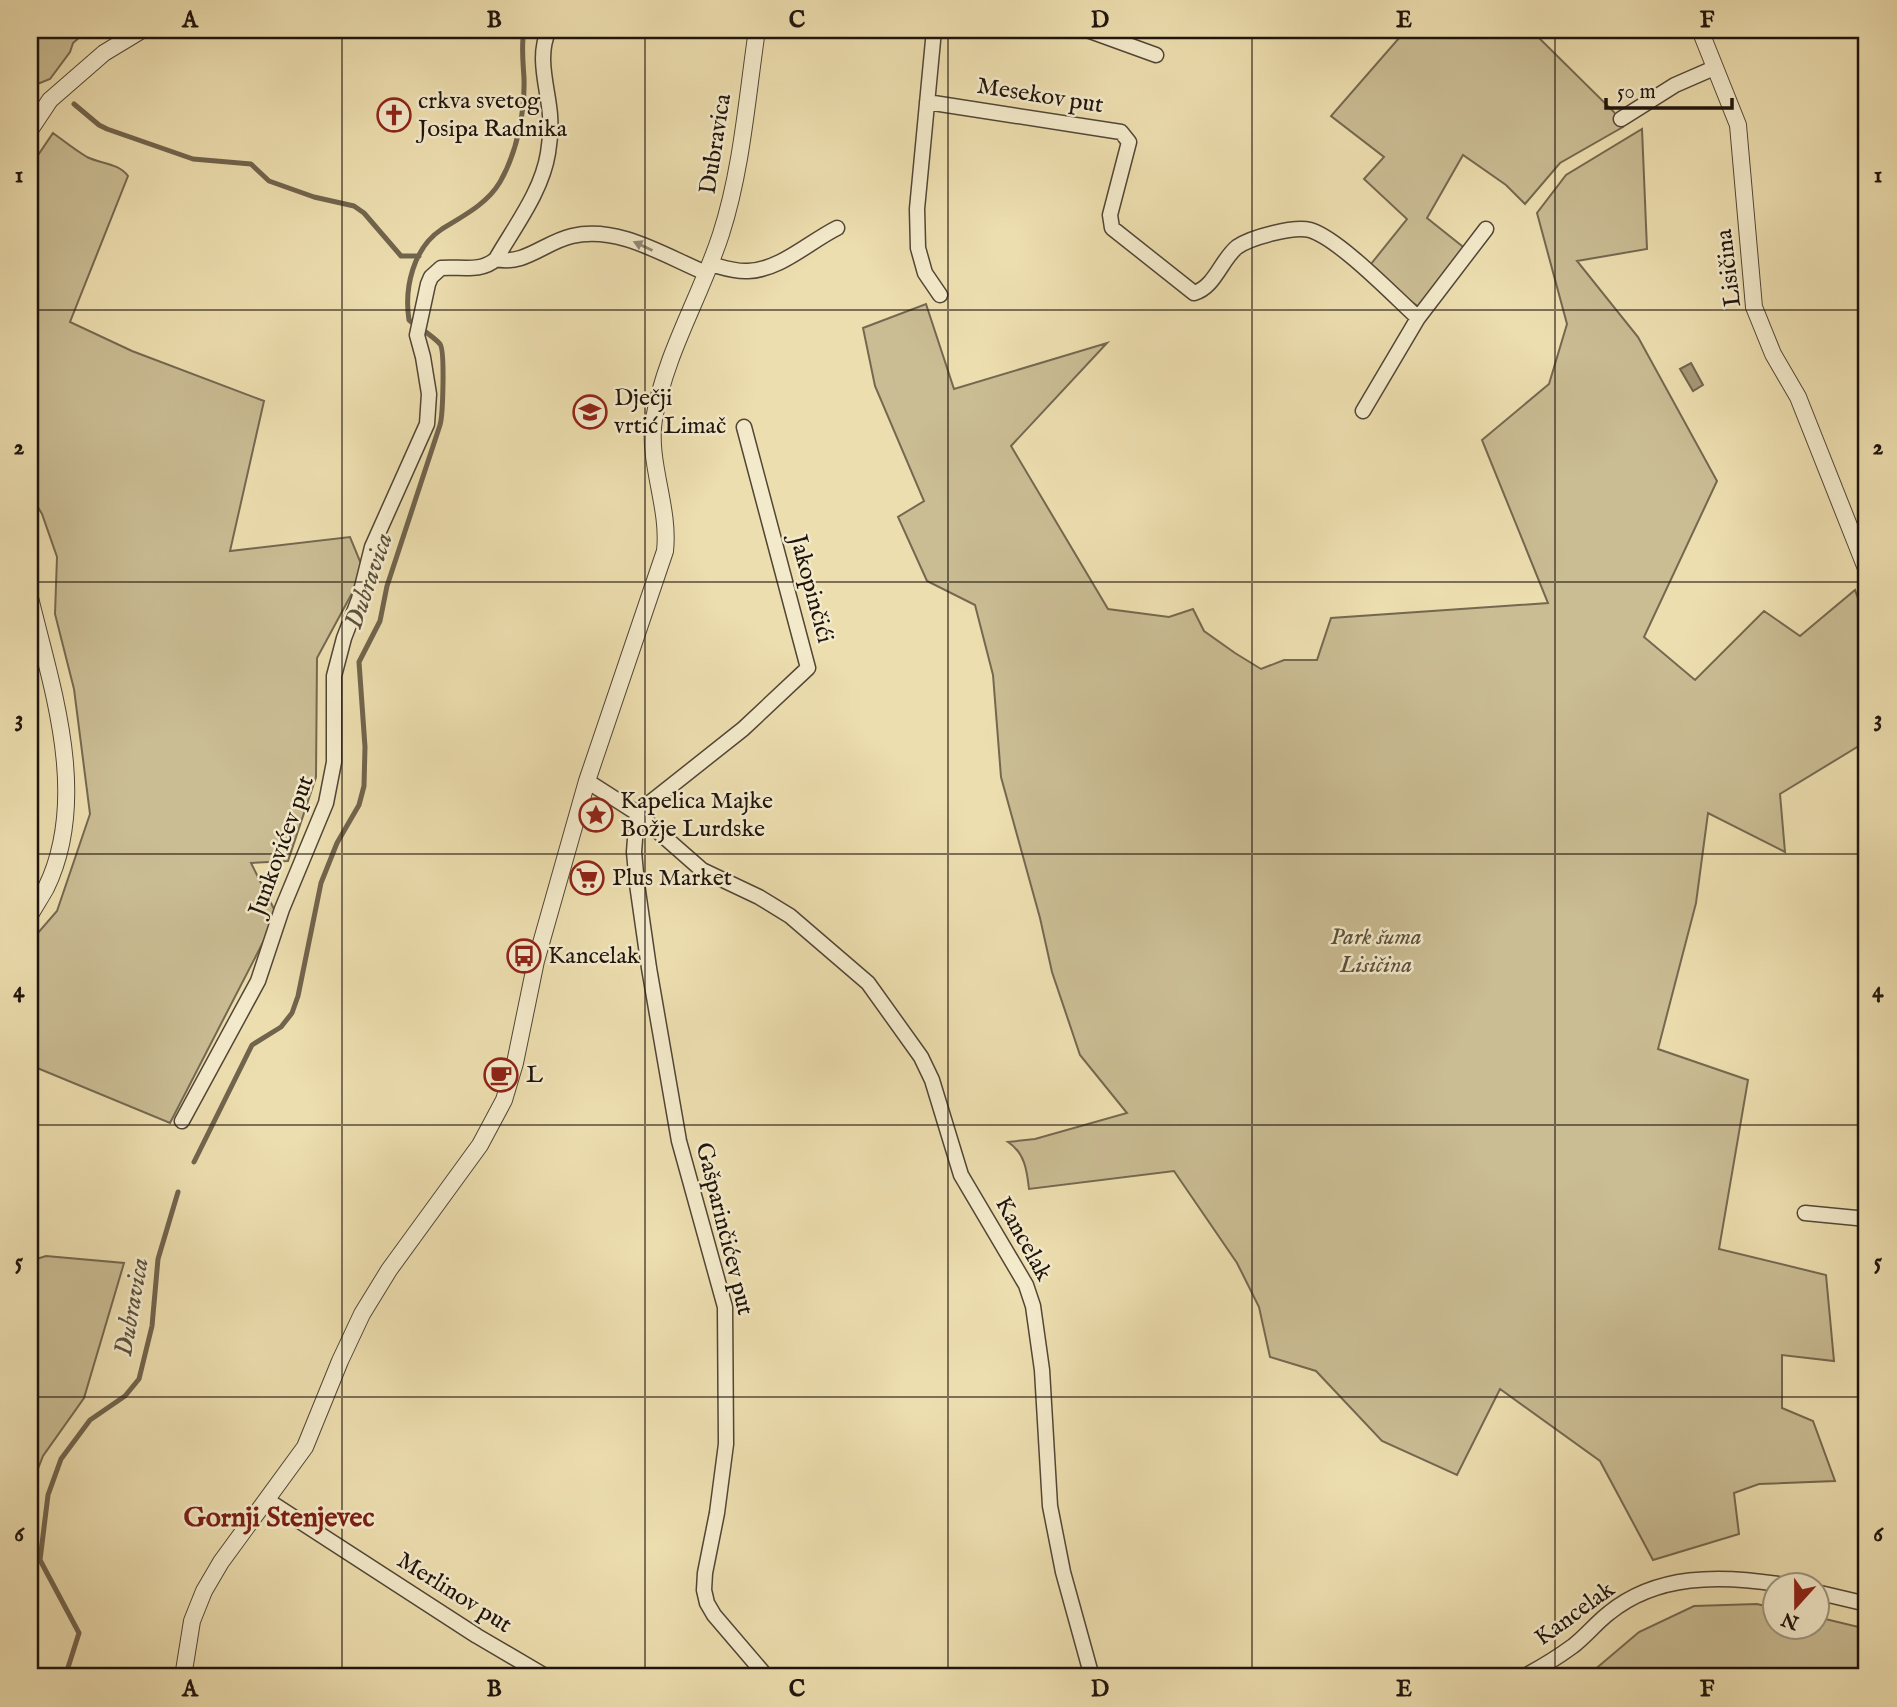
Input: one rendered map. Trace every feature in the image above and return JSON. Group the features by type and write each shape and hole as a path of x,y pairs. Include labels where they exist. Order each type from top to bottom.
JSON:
{"street":[{"path":"30,130 50,100 104,53 142,30"},
{"path":"496,259 538,186 548,153 551,117 543,71 544,38 548,30"},
{"name":"Dubravica","path":"183,1677 192,1621 204,1591 221,1562 305,1447 362,1314 389,1270 474,1155 499,1111 515,1063 536,961 587,782 666,551 667,523 655,461 653,423 660,387 708,268 732,193 757,30"},
{"path":"934,30 917,209 918,248 925,273 940,295"},
{"path":"1087,30 1156,55"},
{"name":"Lisičina","path":"1700,30 1738,125 1754,307 1773,354 1798,397 1867,570"},
{"path":"1621,120 1675,85 1714,68"},
{"name":"Mesekov put","path":"927,102 1121,132 1129,142 1110,215 1112,228 1194,293 1203,290 1237,248 1258,237 1289,230 1308,230 1333,242 1418,318"},
{"path":"708,268 757,271 837,228"},
{"path":"1363,411 1418,318 1486,229"},
{"name":"Junkovićev put","path":"182,1121 258,981 282,909 326,803 334,762 334,676 344,638 359,599 372,547 427,424 429,394 417,335 428,284 435,272 440,268 482,267 496,259 512,261 570,236 600,233 630,240 708,268"},
{"name":"Jakopinčići","path":"637,813 743,729 794,678 808,668 744,427"},
{"path":"30,598 35,641 60,720 66,799 63,836 47,886 30,915"},
{"name":"Kancelak","path":"587,782 637,813 702,870 759,897 790,916 868,984 920,1057 932,1080 961,1175 1026,1285 1033,1306 1042,1370 1050,1506 1063,1572 1092,1677"},
{"name":"Gašparinčićev put","path":"637,813 634,852 637,884 676,1127 725,1307 726,1444 718,1513 704,1590 714,1615 767,1677"},
{"path":"1805,1213 1867,1219"},
{"name":"Merlinov put","path":"267,1500 477,1636 547,1677"},
{"name":"Kancelak","path":"1523,1677 1574,1645 1611,1612 1662,1585 1696,1579 1760,1582"},
{"path":"1830,1595 1867,1604"}],"green space":[{"path":"30,30 88,30 73,43 70,52 50,79 30,87"},
{"path":"1406,30 1531,30 1614,112 1623,127 1560,163 1525,204 1506,185 1463,155 1427,218 1467,250 1427,313 1367,269 1407,219 1364,179 1384,157 1331,116"},
{"name":"Park šuma Lisičina","path":"1642,129 1647,249 1577,261 1638,337 1717,481 1644,637 1695,680 1764,611 1800,636 1855,590 1867,623 1867,741 1780,794 1785,852 1708,813 1696,903 1658,1049 1748,1080 1719,1249 1826,1275 1834,1361 1782,1355 1782,1408 1813,1421 1835,1481 1759,1484 1734,1493 1739,1534 1653,1560 1600,1461 1500,1389 1457,1475 1382,1441 1316,1371 1270,1357 1259,1307 1237,1263 1174,1171 1029,1189 1022,1157 1008,1142 1035,1139 1127,1113 1080,1055 1052,972 1001,777 993,675 975,605 927,581 898,517 924,501 875,386 863,328 926,304 954,389 1107,343 1011,446 1108,609 1169,617 1193,609 1204,631 1261,669 1284,660 1317,660 1331,618 1548,603 1482,440 1549,384 1567,324 1537,213 1566,175"},
{"path":"53,133 87,157 115,166 128,176 70,322 132,351 264,401 230,551 350,537 364,571 317,658 316,777 288,861 251,863 277,915 170,1123 30,1065 30,942 57,911 90,814 74,689 55,614 57,557 42,514 30,494 30,167"},
{"path":"46,1256 124,1263 84,1398 43,1456 30,1489 30,1261"},
{"path":"1760,1605 1760,1640 1830,1640 1830,1620 1867,1629 1867,1677 1586,1677 1639,1632 1694,1606"}],"shaded area":[{"path":"1691,363 1703,385 1693,391 1680,369"}],"waterway":[{"name":"Dubravica","path":"194,1162 252,1045 281,1027 292,1013 298,996 321,883 337,843 359,805 364,786 365,747 359,662 380,621 387,586 441,419 442,349 437,341 409,320 410,282 417,258 432,237 481,203 495,190 506,170 521,118 524,30"},
{"path":"30,88 34,90"},
{"path":"74,104 107,129 193,159 251,164 269,181 314,197 354,206 364,213 401,256 419,256"},
{"name":"Dubravica","path":"65,1677 79,1633 40,1560 48,1495 61,1459 90,1420 125,1396 139,1379 152,1326 158,1259 178,1192"}],"place":[{"name":"crkva svetog Josipa Radnika","path":"394,115"},
{"name":"Dječji vrtić Limač","path":"590,412"},
{"name":"Kapelica Majke Božje Lurdske","path":"596,815"},
{"name":"Plus Market","path":"587,878"},
{"name":"Kancelak","path":"524,956"},
{"name":"L","path":"501,1075"}],"district":[{"name":"Gornji Stenjevec","path":"279,1518"}]}
